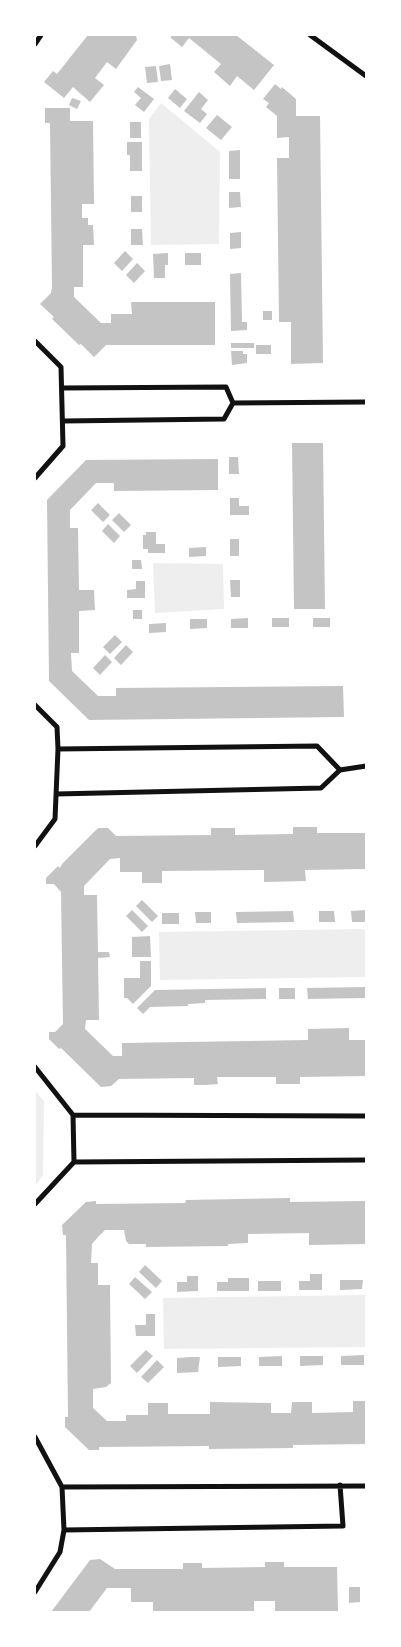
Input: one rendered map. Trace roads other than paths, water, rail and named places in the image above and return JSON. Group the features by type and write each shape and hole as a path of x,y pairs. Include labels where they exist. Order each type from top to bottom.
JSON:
{"street":[{"path":"35,44 41,35"},
{"path":"310,35 366,76"},
{"path":"35,341 61,367 63,421 63,446 35,478"},
{"path":"62,388 226,387 233,404"},
{"path":"233,404 366,402"},
{"path":"63,421 224,419 233,404"},
{"path":"35,706 57,727 58,748 55,819 35,846"},
{"path":"58,748 317,746 340,770"},
{"path":"56,794 321,788 340,770 366,766"},
{"path":"35,1067 73,1115 74,1162 35,1204"},
{"path":"73,1115 366,1116"},
{"path":"74,1162 366,1160"},
{"path":"35,1437 62,1487 64,1530 60,1552 35,1592"},
{"path":"64,1530 343,1526 340,1486"},
{"path":"62,1487 366,1486"}]}
